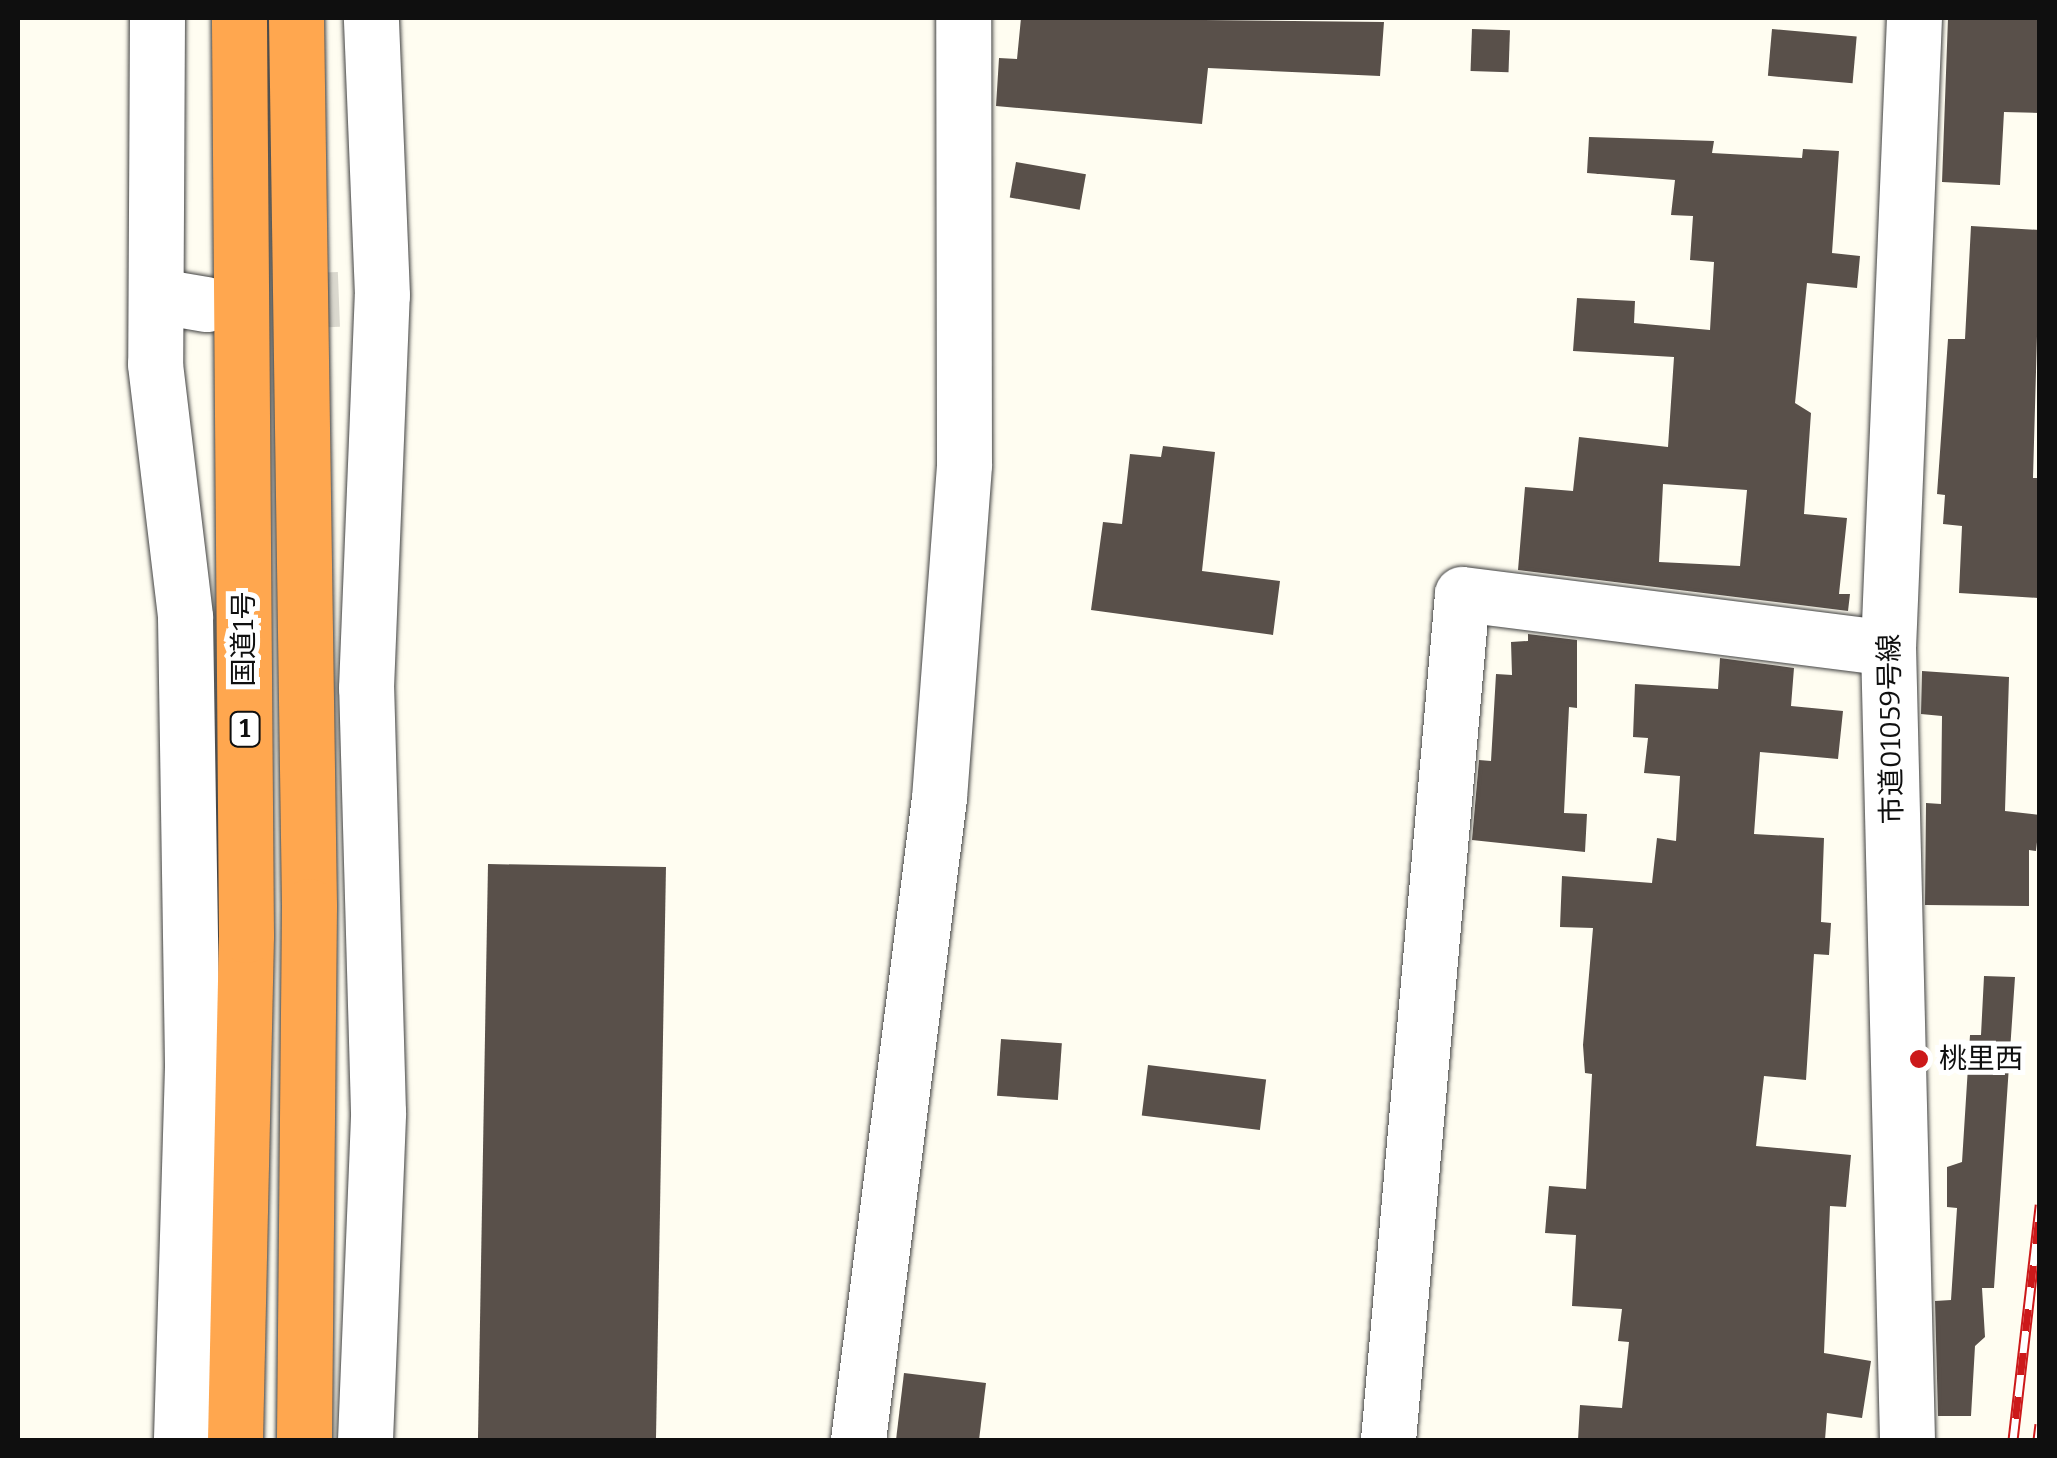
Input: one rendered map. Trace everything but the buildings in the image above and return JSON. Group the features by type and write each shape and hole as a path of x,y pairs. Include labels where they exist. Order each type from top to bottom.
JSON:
{"highway":[{"name":"国道1号","path":"235,1440 246,935 239,18"},
{"path":"296,18 309,906 304,1440"}],"street":[{"path":"157,18 182,300 155,364 186,617 192,1066 181,1440"},
{"path":"365,1440 378,1112 360,297 371,18"},
{"path":"858,1440 939,798 963,484 963,18"},
{"name":"市道01059号線","path":"1907,1440 1888,648 1914,18"},
{"path":"1388,1440 1462,594 1888,648"}],"tunnel":[{"path":"206,304 339,299"}],"railway":[{"path":"2013,1440 2040,1205"},
{"path":"2038,1440 2040,1424"}],"place":[{"name":"桃里西","path":"1919,1059"}]}
